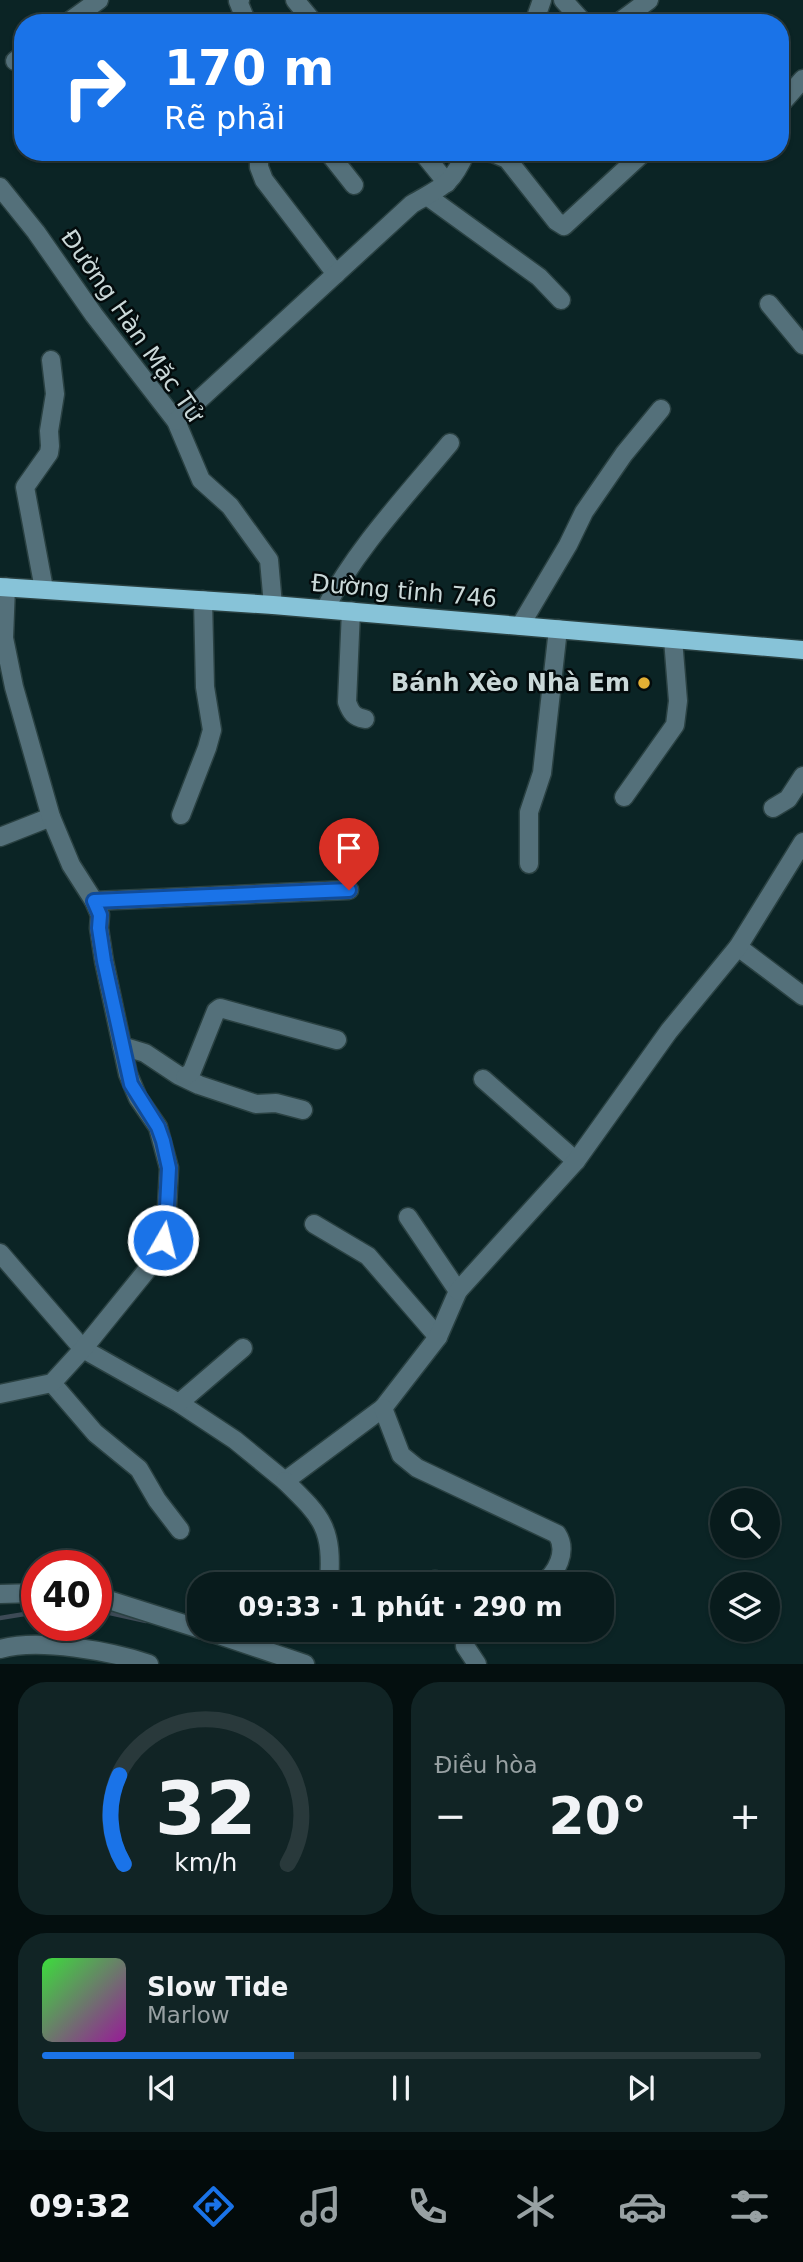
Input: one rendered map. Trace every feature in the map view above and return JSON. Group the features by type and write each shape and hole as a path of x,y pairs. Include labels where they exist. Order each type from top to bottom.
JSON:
{"main road":[{"name":"Đường tỉnh 746","path":"3,587 273,604 803,650"}],"street":[{"path":"80,14 99,0"},
{"path":"295,0 307,14"},
{"path":"563,0 576,14"},
{"path":"630,14 649,0"},
{"path":"789,95 803,79"},
{"path":"259,161 264,180 335,274"},
{"path":"335,161 354,185"},
{"path":"432,161 447,183"},
{"path":"176,421 412,204 455,176 462,161"},
{"path":"509,161 556,221 564,226 634,161"},
{"name":"Đường Hàn Mặc Tử","path":"0,187 176,421 201,480 230,506 269,560 273,604"},
{"path":"427,196 539,277 561,300"},
{"path":"769,304 803,345"},
{"path":"44,589 25,487 49,453 49,431 55,394 51,360"},
{"path":"520,626 568,545 584,512 624,454 661,409"},
{"path":"325,609 336,587 450,443"},
{"path":"0,1394 52,1383 151,1265 163,1240 169,1168 158,1127 131,1084 104,961 99,928 100,915 71,865 51,817 11,675 4,638 3,587"},
{"path":"181,815 212,730 205,687 203,600"},
{"path":"351,611 346,702 350,712 365,719"},
{"path":"529,864 529,812 542,773 558,629"},
{"path":"624,797 675,725 678,701 673,639"},
{"path":"773,808 788,799 803,776"},
{"path":"0,837 51,817"},
{"path":"285,1481 383,1408 438,1337 458,1291 576,1161 669,1031 738,947 803,842"},
{"path":"94,901 349,890"},
{"path":"738,947 803,996"},
{"path":"185,1077 192,1071 216,1011 220,1008 337,1040"},
{"path":"122,1046 145,1053 178,1075 199,1085 256,1104 276,1103 303,1110"},
{"path":"483,1079 576,1161"},
{"path":"408,1217 458,1291"},
{"path":"314,1224 368,1256 438,1337"},
{"path":"0,1253 83,1349 179,1403 235,1440 285,1481 313,1509 327,1532 329,1572"},
{"path":"179,1403 243,1348"},
{"path":"52,1383 94,1433 139,1469 157,1500 180,1530"},
{"path":"383,1408 401,1455 417,1468 556,1534 562,1546 561,1557 553,1572"},
{"path":"0,1594 21,1593"},
{"path":"112,1601 187,1625"},
{"path":"239,1642 304,1664"},
{"path":"465,1642 477,1664"},
{"path":"0,1649 13,1645 68,1647 149,1664"}],"waterway":[{"path":"112,1614 146,1621"},
{"path":"0,1618 21,1615"}],"place":[{"name":"Bánh Xèo Nhà Em","path":"644,683"}],"route":[{"path":"163,1240 169,1168 158,1127 138,1098 128,1074 104,961 99,928 100,915 94,901 349,890"}]}
